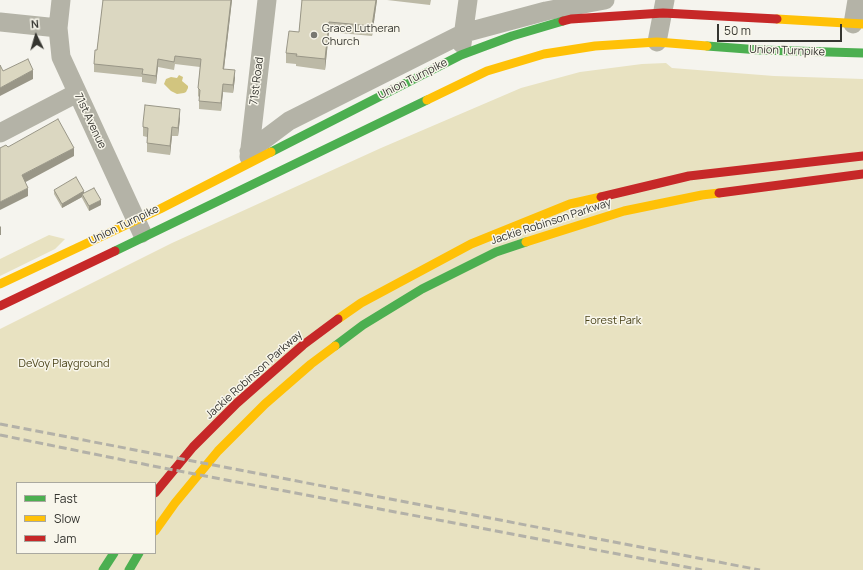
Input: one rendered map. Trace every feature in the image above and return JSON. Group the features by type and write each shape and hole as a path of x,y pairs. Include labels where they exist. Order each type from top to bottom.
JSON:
{"main road":[{"name":"Union Turnpike","path":"0,306 140,228 249,157 461,55 512,36 571,19 664,7 858,24"},
{"name":"Union Turnpike","path":"0,284 140,228 487,71 544,54 595,46 657,42 760,50 863,53"},
{"name":"Jackie Robinson Parkway","path":"156,493 193,447 238,403 303,345 361,302 470,244 570,204 689,176 863,156"},
{"name":"Jackie Robinson Parkway","path":"156,530 175,503 218,451 265,404 311,364 363,325 422,289 496,252 624,211 702,195 863,174"},
{"path":"103,570 113,554"},
{"path":"129,570 138,554"}],"street":[{"name":"71st Avenue","path":"61,0 58,28 61,57 140,228"},
{"name":"71st Road","path":"249,157 267,0"},
{"path":"461,55 468,0"},
{"name":"Union Turnpike","path":"249,157 289,121 464,33 546,11 605,0"},
{"path":"855,1 858,24"},
{"path":"657,42 664,7"},
{"path":"0,22 58,28"},
{"path":"0,133 77,93"}],"green space":[{"name":"Forest Park","path":"666,63 672,68 774,76 863,79 863,570 0,570 0,329 172,243 381,148 521,88 580,72 642,64"},
{"path":"49,235 65,239 55,249 0,276 0,259"}],"shaded area":[{"path":"179,75 183,77 182,81 188,86 188,88 186,92 177,94 171,91 164,84 166,79 171,77 177,78"}],"building":[{"path":"103,0 231,0 223,69 235,70 233,85 223,84 221,103 199,101 200,90 198,88 201,59 175,56 174,62 158,59 156,76 142,74 143,69 94,64"},
{"name":"Grace Lutheran Church","path":"302,0 376,0 372,26 329,22 325,59 296,56 297,54 286,53 289,31 299,32"},
{"path":"28,59 33,70 0,88 0,65 3,71"},
{"path":"145,105 180,109 178,128 172,127 170,146 147,143 148,128 143,127"},
{"path":"58,119 74,148 22,175 28,188 0,202 0,148 6,145 8,147"},
{"path":"76,177 84,191 62,204 54,190"},
{"path":"94,188 101,200 89,206 82,194"}],"railway":[{"path":"0,424 760,570"},
{"path":"0,435 158,467 702,570"}],"traffic: fast":[{"path":"271,152 461,55 512,36 563,21"},
{"path":"707,46 760,50 863,53"},
{"path":"115,251 427,100"},
{"path":"335,346 363,325 422,289 496,252 526,242"},
{"path":"103,570 113,554"},
{"path":"129,570 138,554"}],"traffic: slow":[{"path":"777,19 863,24"},
{"path":"427,100 487,71 544,54 595,46 657,42 707,46"},
{"path":"0,284 160,209 271,152"},
{"path":"526,242 624,211 719,193"},
{"path":"338,319 361,303 471,244 570,204 601,197"},
{"path":"156,530 175,503 218,451 265,404 311,364 335,346"}],"traffic: jam":[{"path":"563,21 571,19 663,13 777,19"},
{"path":"601,197 689,176 863,156"},
{"path":"719,193 863,174"},
{"path":"0,306 115,251"},
{"path":"156,492 193,447 237,403 303,345 338,319"}],"place":[{"name":"Grace Lutheran Church","path":"314,35"}],"park label":[{"name":"DeVoy Playground","path":"64,364"}]}
